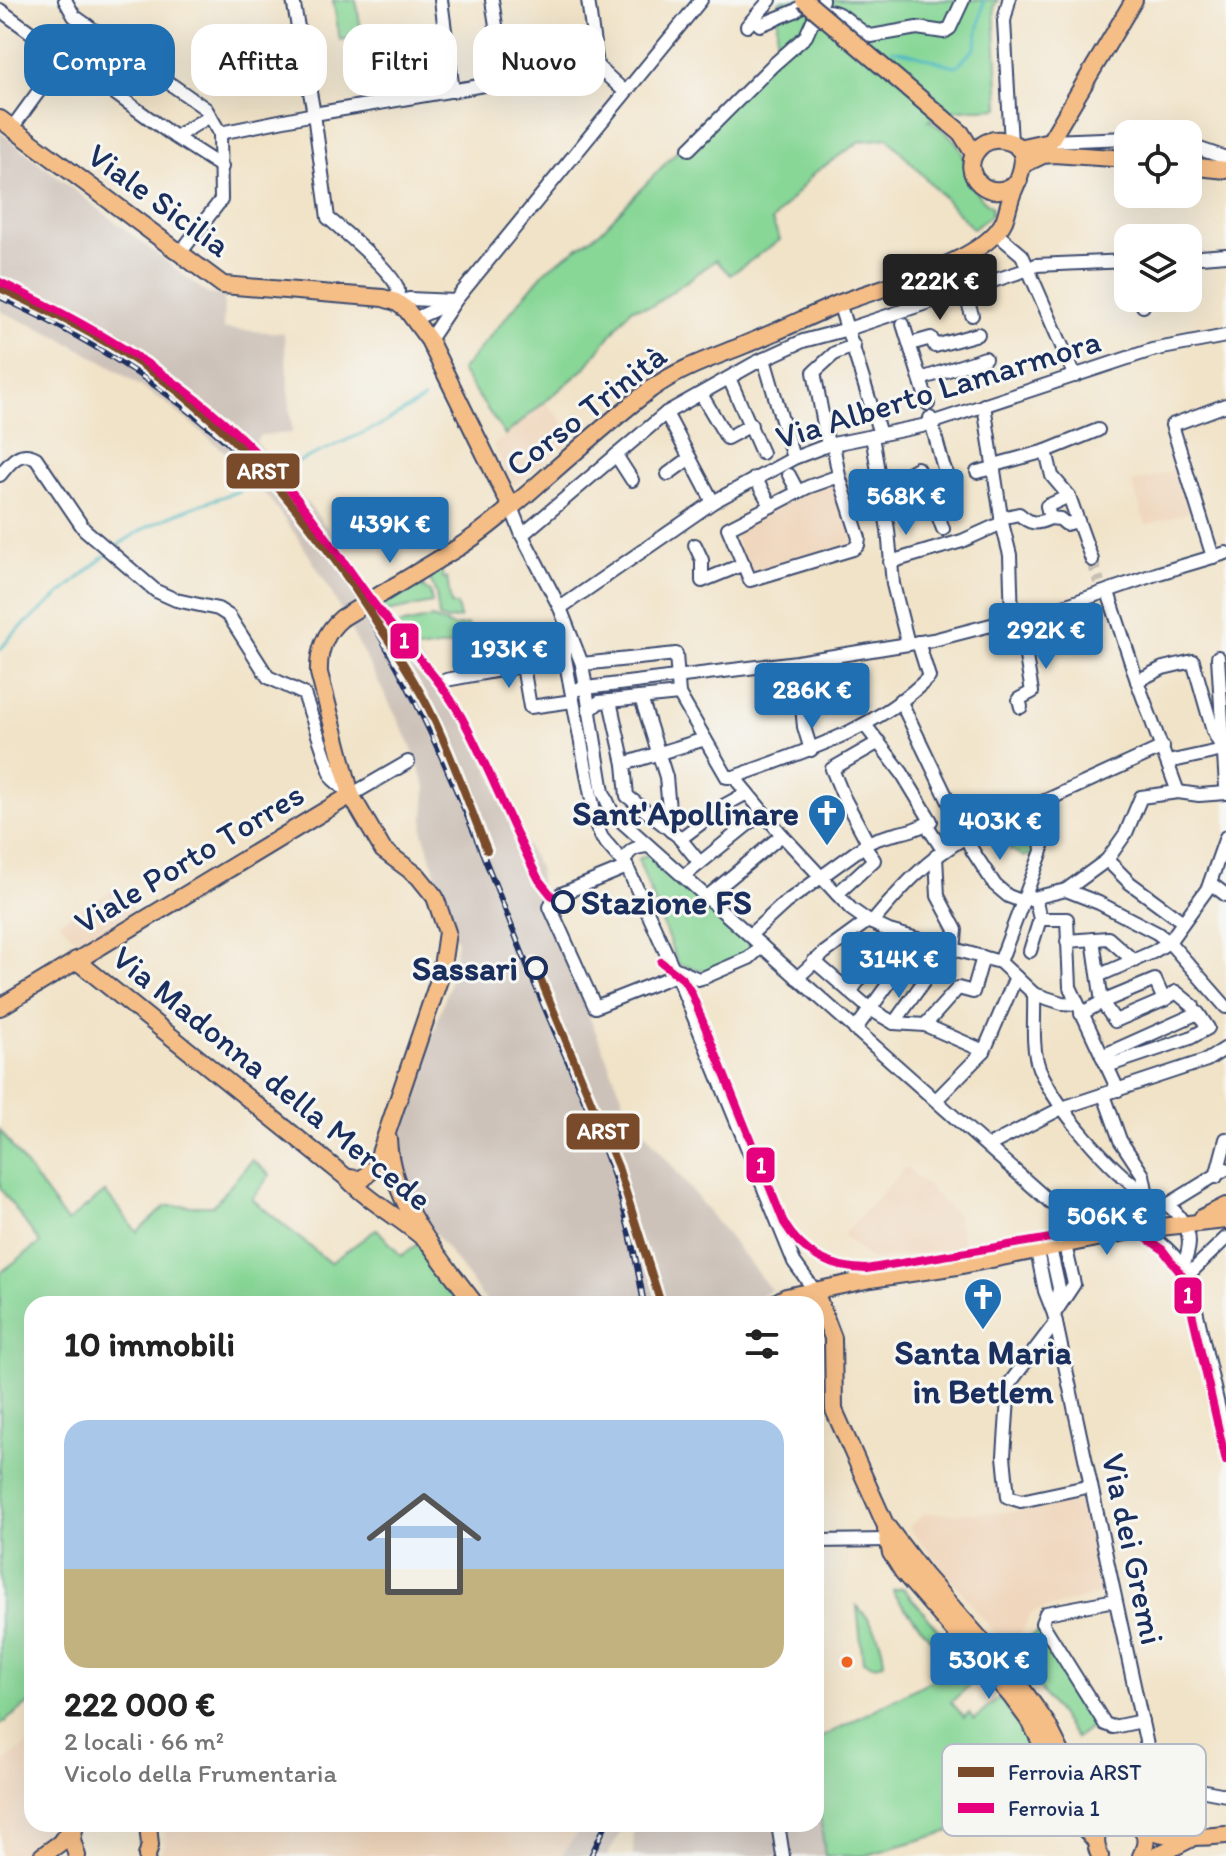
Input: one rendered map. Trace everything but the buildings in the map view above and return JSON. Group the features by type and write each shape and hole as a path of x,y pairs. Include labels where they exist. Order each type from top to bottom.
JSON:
{"main road":[{"path":"807,0 980,148"},
{"path":"1000,226 1018,159 1050,141 1134,0"},
{"name":"Viale Sicilia","path":"6,123 223,285 334,293 396,302"},
{"path":"1003,140 1018,159 1013,186 997,191 981,186 975,179 972,162 980,148 1003,140"},
{"path":"1018,159 1053,154 1114,158"},
{"path":"1202,167 1226,170"},
{"path":"997,191 1000,226"},
{"name":"Corso Trinità","path":"347,1178 358,1180 371,1173 389,1130 441,974 447,932 440,909 428,887 383,850 351,795 319,673 320,655 326,637 342,618 459,547 652,388 683,368 745,345 839,303 926,274 987,242 1000,226"},
{"path":"396,302 414,319 429,340 511,507"},
{"name":"Viale Porto Torres","path":"0,1007 351,795"},
{"name":"Via Madonna della Mercede","path":"76,960 356,1188 430,1244"},
{"path":"389,1130 394,1177 430,1244 469,1296"},
{"path":"1186,1226 1226,1206"},
{"path":"791,1296 1141,1229 1226,1220"},
{"path":"810,1296 815,1291"},
{"path":"815,1291 817,1296"},
{"path":"824,1314 833,1338 834,1410 887,1532 891,1553 903,1572 1011,1696 1042,1744"},
{"path":"887,1532 1016,1680 1058,1744"},
{"path":"42,1856 69,1832"},
{"path":"74,1832 72,1840 77,1856"},
{"path":"147,1856 149,1832"},
{"path":"1172,1836 1226,1835"},
{"path":"1141,1856 1145,1843 1143,1836"},
{"path":"1156,1856 1192,1838"}],"street":[{"path":"65,0 74,16 86,24"},
{"path":"293,0 314,114 328,218 366,250 394,281 398,291 396,302 409,299 455,301"},
{"path":"441,0 444,24"},
{"path":"492,0 496,24"},
{"path":"588,0 591,24"},
{"path":"429,340 455,301 701,0"},
{"path":"770,0 750,22 760,25 795,11 807,0"},
{"path":"806,36 822,0"},
{"path":"689,149 806,36 827,11 841,14 864,34 871,36 917,28 944,32 950,28 963,0"},
{"path":"1009,0 1004,21 1018,159"},
{"path":"0,10 24,28"},
{"path":"605,73 624,91"},
{"path":"175,87 206,109 220,133 222,167 221,200 180,253"},
{"path":"6,123 30,96"},
{"path":"118,96 222,167"},
{"path":"220,133 423,96"},
{"path":"175,137 210,116"},
{"path":"1050,141 1114,139"},
{"path":"1202,150 1226,158"},
{"path":"1000,226 1022,255 1079,375"},
{"path":"1202,257 1226,255"},
{"path":"522,535 666,413 803,341 901,317 1036,265 1114,261"},
{"path":"964,291 972,315"},
{"path":"414,319 455,301"},
{"path":"582,664 676,654 679,694 727,777 811,750 865,725 929,677 913,643 893,584 876,435 854,346 839,303"},
{"path":"901,317 928,404"},
{"path":"910,344 931,338 935,346 978,334"},
{"name":"Via Alberto Lamarmora","path":"560,608 713,502 755,478 830,445 930,421 1169,346 1226,336"},
{"path":"745,345 760,361 798,492"},
{"path":"839,476 798,492 728,528 750,580 858,545 859,538 830,445 814,372 835,353 854,346"},
{"path":"921,379 985,358"},
{"path":"729,378 762,453"},
{"path":"701,394 727,438 751,425"},
{"path":"984,405 1010,555 1018,623 1032,692 1019,699 1021,707"},
{"path":"1213,557 1172,425 1226,405"},
{"path":"666,413 713,502"},
{"path":"929,491 952,485 930,421"},
{"path":"977,472 1046,451 1098,430"},
{"path":"1046,451 1052,476 1069,496 1092,560"},
{"path":"0,475 21,455 36,458 77,521 156,591 176,600 218,609 229,616 268,677 304,694 333,779 351,795"},
{"path":"616,455 632,480"},
{"path":"668,474 690,458"},
{"path":"881,488 917,468 943,529"},
{"path":"755,478 771,506"},
{"path":"1050,518 1047,506 1069,496"},
{"path":"511,507 560,608 582,664 603,792 622,824 1050,1202 1141,1229 1176,1255 1188,1275"},
{"path":"890,562 962,541 1019,514 1035,524 1050,518 1060,519 1066,524 1078,521"},
{"path":"695,545 702,560 702,581 744,564"},
{"path":"523,666 530,707 585,688 797,662 1018,623 1104,589 1226,553"},
{"path":"1104,589 1178,792"},
{"path":"566,628 565,658 597,827 602,838 626,866 677,977 794,1262 815,1291"},
{"path":"900,700 966,837 995,885 1008,896 1021,901 1066,890 1107,860 1126,833 1141,797 1178,792 1199,795 1226,790 1223,671 1218,657"},
{"path":"446,680 565,658"},
{"path":"1137,681 1163,668 1193,661 1213,731 1223,750"},
{"path":"799,676 804,727 811,750"},
{"path":"589,711 599,702 679,694"},
{"path":"641,698 666,777 676,835"},
{"path":"610,701 624,764 627,796 676,835 700,863"},
{"path":"750,935 785,903 866,845 878,838 931,821 902,773 865,725"},
{"path":"624,764 705,739"},
{"path":"837,894 874,860 832,769 879,742"},
{"path":"797,978 814,961 870,922 906,882 937,855 966,837 1163,747"},
{"path":"1168,762 1223,750"},
{"name":"Viale Porto Torres","path":"351,795 408,762"},
{"path":"734,777 782,835 851,909 870,922 889,931 1000,962 1034,994 1079,1009 1155,980 1164,1000"},
{"path":"676,835 747,793"},
{"path":"684,876 763,812"},
{"path":"1000,962 1042,851 1040,821"},
{"path":"920,827 937,855 938,896 956,930 954,949"},
{"path":"707,897 782,835"},
{"path":"1100,975 1169,942 1210,883 1226,837"},
{"path":"626,866 626,857 633,849 648,846"},
{"path":"1107,860 1130,883 1183,922"},
{"path":"626,866 554,897 550,907 595,1007 677,977 705,977 749,958 762,946"},
{"path":"1210,883 1226,895"},
{"path":"1066,890 1157,933 1169,942 1226,1007"},
{"path":"1030,951 1040,919 1035,898"},
{"path":"1040,919 1067,919 1070,987 1118,1090"},
{"path":"1067,941 1108,938 1134,961"},
{"path":"1093,939 1102,1002 1115,1021 1176,992 1198,1013 1208,1028 1190,1038 1104,1061"},
{"path":"925,1025 958,988 973,992 983,957"},
{"path":"814,961 870,1009 894,1023 925,1025 984,1051"},
{"path":"850,992 872,963 927,977 894,1023"},
{"path":"855,1030 899,969"},
{"path":"936,1100 984,1051 1016,977"},
{"path":"1104,1061 1194,1010 1210,989"},
{"path":"1034,994 1038,1066 1062,1108 1114,1167 1147,1195 1169,1204 1186,1226 1190,1247 1184,1264 1226,1440"},
{"path":"988,1146 1062,1108 1207,1060 1226,1048"},
{"path":"1104,1095 1120,1140 1143,1175 1147,1195"},
{"path":"1169,1204 1221,1173 1226,1139"},
{"path":"1188,1275 1226,1238"},
{"path":"1051,1248 1074,1284 1055,1318 1009,1384 1004,1456 1008,1497 1021,1501 1091,1486"},
{"name":"Via dei Gremi","path":"1051,1248 1045,1291 1055,1318 1144,1744"},
{"path":"824,1540 887,1532"},
{"path":"1115,1600 1046,1613 1042,1623 1105,1724 1113,1727 1142,1721"},
{"path":"1206,1793 1226,1795"},
{"path":"779,1832 783,1856"}],"shaded area":[{"path":"0,132 208,294 224,296 223,329 284,333 292,433 260,435 256,442 328,528 396,628 463,715 538,867 541,901 629,1112 771,1290 759,1296 482,1296 416,1208 403,1175 398,1151 448,989 457,942 423,832 426,787 409,741 327,584 300,541 270,500 229,455 166,403 111,367 59,337 0,311"},
{"path":"547,403 575,437 517,484 513,484 493,445"},
{"path":"1178,469 1192,511 1146,525 1132,483"},
{"path":"837,479 854,542 749,574 732,527"},
{"path":"117,888 137,914 83,947 59,922"},
{"path":"906,1167 958,1216 963,1247 872,1260 843,1235"},
{"path":"1081,1497 1105,1592 1031,1613 1011,1653 909,1527 924,1514 1012,1512"},
{"path":"24,1747 24,1832 46,1832 26,1856 0,1856 0,1762 2,1764"},
{"path":"164,1832 578,1832 561,1856 159,1856 165,1845"},
{"path":"578,1832 620,1832 607,1856 561,1856"},
{"path":"634,1832 822,1832 825,1856 633,1856"}],"green space":[{"path":"333,0 356,0 360,24 343,24 343,39 340,40"},
{"path":"782,0 998,0 994,6 999,108 958,110 929,120 946,132 961,150 970,182 992,207 991,215 973,229 888,138 861,141 814,173 772,221 780,240 730,275 716,260 652,306 632,308 583,370 505,435 461,371 545,271 601,231 726,100 776,56 778,3"},
{"path":"441,566 443,578 447,578 451,605 457,605 460,618 447,620 439,617 436,593 428,575"},
{"path":"417,581 430,592 432,603 387,612 382,604"},
{"path":"432,618 454,627 468,625 471,642 418,650 395,626"},
{"path":"1036,816 1041,838 1038,859 1024,857 1010,849 1000,832"},
{"path":"650,854 754,947 741,960 708,972 678,964 638,859"},
{"path":"0,1130 67,1222 105,1192 137,1232 166,1206 213,1206 252,1160 270,1175 252,1199 330,1263 377,1229 401,1256 418,1244 456,1296 24,1296 24,1707 0,1725 0,1273 40,1243 0,1188"},
{"path":"903,1588 978,1678 951,1702 964,1717 969,1713 975,1719 1000,1697 1030,1744 942,1744 942,1833 864,1856 825,1856 822,1832 824,1736 955,1668 893,1590"},
{"path":"857,1606 876,1632 884,1663 873,1665 863,1661"},
{"path":"1039,1630 1094,1724 1076,1738 1017,1658 1028,1640"}],"waterway":[{"path":"893,50 957,66 975,48 984,0"},
{"path":"293,464 381,425 424,399"},
{"path":"112,550 157,523 239,491"},
{"path":"0,650 12,635 106,555"}],"tunnel":[{"path":"1092,560 1099,582"}],"railway":[{"path":"0,297 111,356 181,404 214,431 274,489 318,542 357,597 392,656 452,780 591,1116 621,1199 642,1296"},
{"path":"142,359 185,395"},
{"path":"591,1856 602,1832"}],"rail line":[{"name":"1","path":"0,282 116,344 189,393 255,451 285,484 375,605 452,701 539,880 551,895 563,902"},
{"name":"ARST","path":"0,288 90,333 159,377 231,438 296,509 353,586 412,678 445,744 487,850"},
{"name":"1","path":"661,962 683,979 691,992 784,1223 809,1251 840,1266 866,1269 1092,1231 1137,1232 1162,1249 1184,1278 1226,1461"},
{"name":"ARST","path":"534,963 618,1167 658,1296"}],"place":[{"name":"Sant'Apollinare","path":"827,847"},
{"name":"Stazione FS","path":"563,902"},
{"name":"Sassari","path":"536,968"},
{"name":"Santa Maria in Betlem","path":"983,1331"}]}
